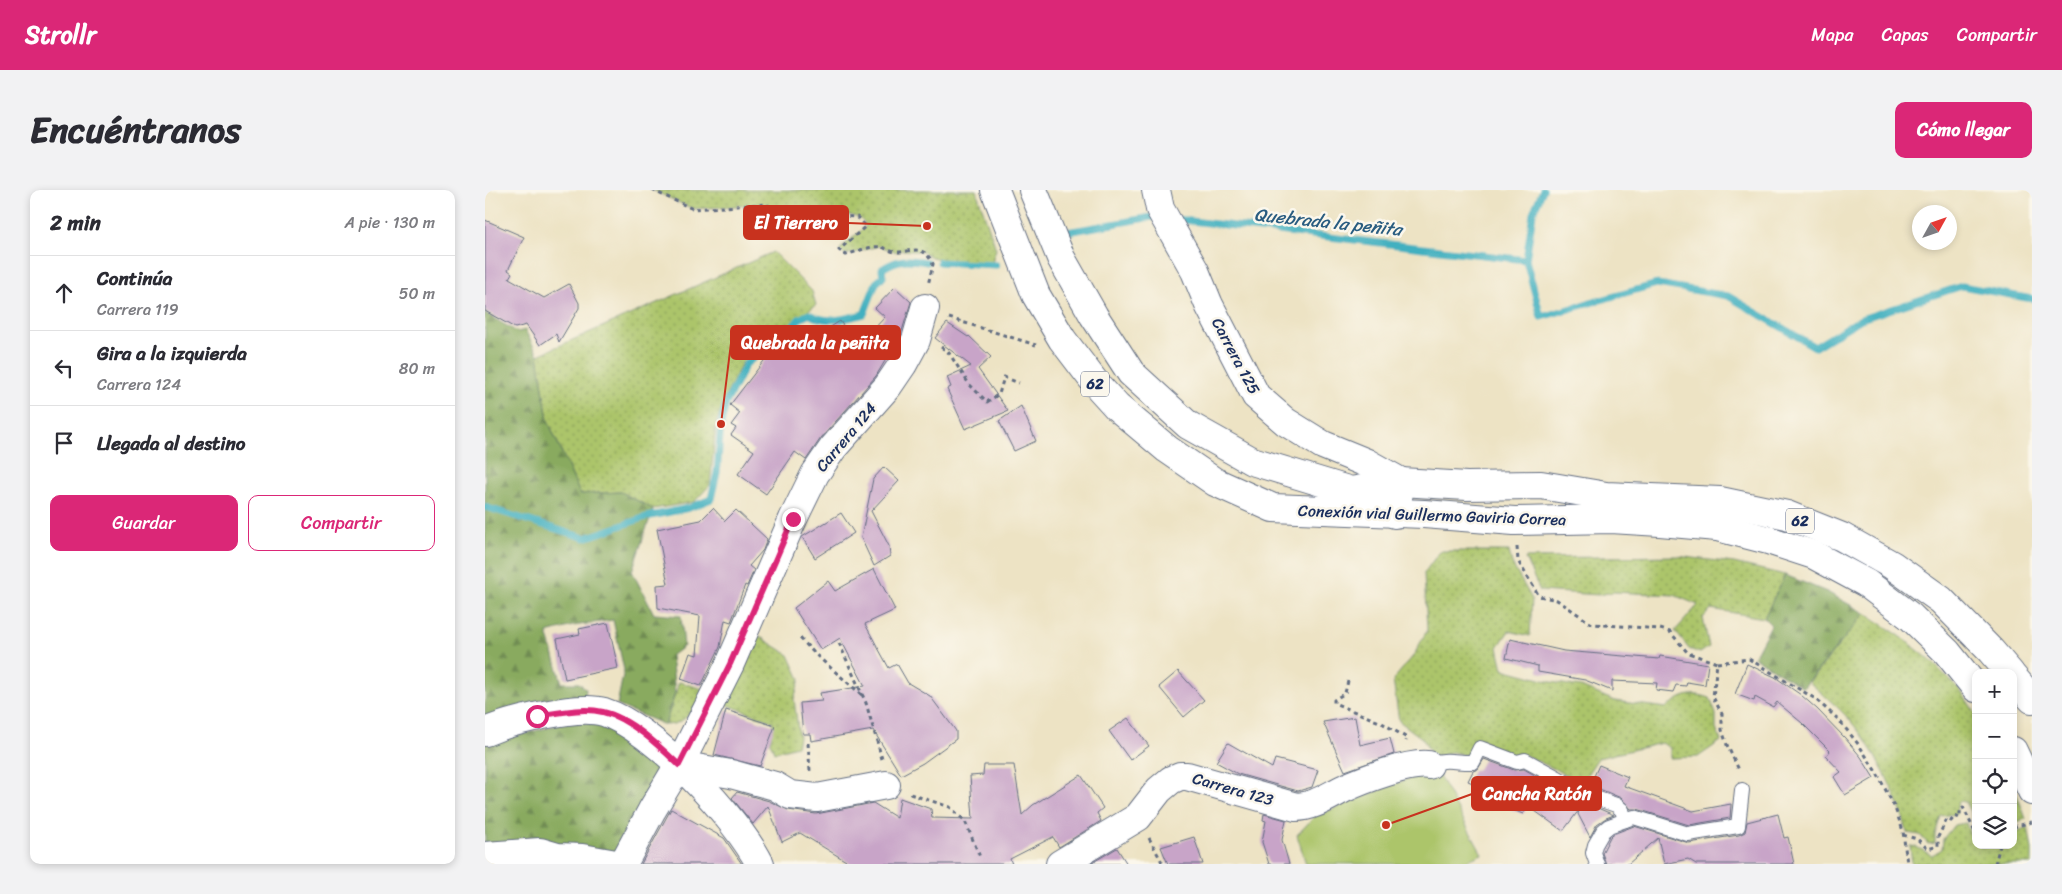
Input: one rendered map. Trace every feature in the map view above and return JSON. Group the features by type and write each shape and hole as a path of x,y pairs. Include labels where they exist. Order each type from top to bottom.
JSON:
{"main road":[{"name":"Conexión vial Guillermo Gaviria Correa","path":"995,190 1036,295 1063,339 1097,386 1117,407 1167,449 1215,482 1273,508 1425,514 1514,521 1611,519 1717,527 1768,540 1814,555 1866,583 1911,617 1947,652 1972,683"},
{"name":"Conexión vial Guillermo Gaviria Correa","path":"1033,190 1061,258 1094,316 1131,373 1188,425 1252,461 1351,491 1401,482 1467,486 1541,485 1607,496 1721,501 1787,515 1842,537 1892,565 1941,600 2007,669"},
{"name":"Carrera 125","path":"1163,210 1256,396 1293,427 1323,444 1367,463 1401,482"},
{"name":"Carrera 124","path":"627,862 730,664 793,519 815,474 833,448 888,386 924,336 937,313"},
{"path":"1395,514 1401,482"},
{"path":"2017,682 2032,699"},
{"path":"485,732 537,716 574,711 603,712 630,725 652,739 679,765 716,803 741,833 760,864"},
{"path":"2017,759 2032,792"},
{"name":"Carrera 123","path":"1060,864 1138,817 1159,790 1179,776 1187,776 1296,807 1309,807 1355,783 1424,764"},
{"path":"679,765 731,774 775,786 790,795 817,798 886,785"},
{"path":"485,856 541,852 557,857 627,862"}],"lane":[{"path":"1424,764 1451,759 1473,762 1480,748 1517,762 1525,760 1595,798 1616,805 1622,810 1625,820"},
{"path":"1597,864 1593,852 1595,845 1603,831 1609,826 1634,817 1688,834 1738,826 1742,792"}],"path":[{"path":"653,190 693,209 767,204 782,225 789,231 816,219 839,216 857,217 866,226 839,250 846,256 879,246 897,252 913,249 923,252 930,257 933,264 927,287 937,313 1042,347"},
{"path":"924,336 949,353 969,384 987,402 999,394 1004,377 1019,382"},
{"path":"1514,521 1518,560 1539,596 1557,600 1592,624 1661,628 1670,632 1688,653 1717,663 1749,659 1814,698 1838,719 1859,745 1878,774 1895,808 1903,835 1907,864"},
{"path":"800,638 816,655 863,695"},
{"path":"839,643 863,695 875,734 886,785 950,807 965,821 980,857"},
{"path":"1717,663 1713,697 1722,714 1723,730 1727,745 1740,770 1742,792"},
{"path":"1348,681 1345,693 1334,700 1334,703 1382,723 1407,738 1408,748 1424,764"},
{"path":"1903,835 1917,839 1928,849 1938,846 1938,837 1947,819 1951,821 1955,816 1960,818 1960,811 1963,807 1972,826"},
{"path":"2017,825 2032,822"},
{"path":"1995,864 1999,849"}],"green space":[{"path":"652,190 976,190 996,249 992,263 935,259 923,252 902,250 897,252 879,246 846,255 839,250 866,226 860,219 852,216 830,217 789,231 766,204 693,209"},
{"path":"773,252 812,291 816,305 743,361 726,396 716,423 710,485 694,502 653,509 621,492 580,494 548,421 538,355"},
{"path":"485,313 517,332 525,330 538,355 548,421 580,494 621,492 653,509 632,571 654,614 681,616 684,646 671,656 675,693 665,725 617,705 624,670 613,620 573,626 547,633 562,683 579,683 586,689 585,698 485,721 485,676 487,673 485,671"},
{"path":"1440,551 1509,551 1512,564 1532,599 1530,636 1509,631 1498,647 1503,669 1551,682 1581,687 1615,701 1666,708 1676,700 1686,696 1697,695 1710,698 1716,714 1716,729 1721,741 1698,757 1670,758 1670,748 1662,743 1598,758 1582,782 1525,755 1515,757 1477,742 1469,756 1452,752 1433,758 1423,739 1399,721 1393,680 1414,655 1427,630 1424,573"},
{"path":"1677,556 1734,563 1785,575 1764,618 1711,609 1703,618 1709,647 1700,653 1689,649 1675,631 1698,605 1674,595 1613,592 1599,595 1540,591 1525,558"},
{"path":"1785,575 1827,592 1865,613 1803,688 1754,657 1771,625 1764,618"},
{"path":"1865,613 1900,636 1929,659 1960,690 1972,708 1972,815 1965,802 1958,801 1956,814 1941,816 1935,834 1935,843 1928,844 1920,835 1907,833 1898,803 1874,754 1855,726 1809,682"},
{"path":"754,633 789,655 800,679 794,699 799,737 797,746 774,752 770,742 773,722 720,702"},
{"path":"679,682 706,690 690,714 679,722 665,725"},
{"path":"573,721 611,727 656,758 659,765 658,773 615,857 485,852 485,744"},
{"path":"1435,768 1482,854 1459,864 1306,864 1297,835 1315,816"},
{"path":"2017,795 2026,819 2017,822"},
{"path":"1966,823 1972,839 1972,849 2017,849 2017,831 2028,827 2032,850 2032,864 1912,864 1910,846 1932,855 1942,849 1943,839 1954,825"}],"building":[{"path":"485,220 524,237 508,270 512,273 509,278 544,298 569,284 579,303 579,308 559,342 556,334 540,345 526,325 515,328 485,311"},
{"path":"895,287 911,302 901,334 876,376 821,438 806,460 795,452 766,494 738,474 754,451 731,435 736,428 731,425 740,413 730,405 770,353 790,336 799,347 840,321 857,347 885,317 875,308"},
{"path":"947,323 969,336 991,357 978,369 1008,411 965,429 947,389 951,387 947,377 971,366 935,338"},
{"path":"1021,406 1036,441 1014,451 999,421"},
{"path":"884,467 899,481 871,511 889,546 890,556 874,566 861,538 873,479"},
{"path":"713,508 725,521 736,510 767,539 763,550 749,566 754,570 747,586 745,585 731,622 725,620 720,647 701,686 681,679 690,653 697,655 700,616 658,608 657,585 668,584 657,529 701,520"},
{"path":"841,513 854,533 815,558 802,537"},
{"path":"874,569 895,610 865,624 889,668 897,664 908,683 930,696 956,731 956,739 923,763 901,775 873,730 811,741 810,734 803,734 800,703 822,701 820,693 865,686 840,638 821,650 794,608 828,581 835,591"},
{"path":"608,623 618,668 565,679 557,639 580,634 579,629"},
{"path":"1510,639 1564,651 1659,659 1660,656 1708,664 1705,685 1687,682 1686,686 1676,685 1673,692 1656,690 1657,683 1612,681 1612,691 1585,680 1538,672 1538,666 1506,658"},
{"path":"1747,664 1775,677 1817,709 1861,757 1874,778 1845,795 1834,777 1841,772 1826,756 1830,751 1802,723 1777,702 1773,707 1755,697 1754,701 1735,694"},
{"path":"1178,671 1204,700 1184,717 1159,687"},
{"path":"726,710 775,726 760,766 714,755"},
{"path":"1355,717 1360,745 1390,738 1394,754 1345,771 1323,722"},
{"path":"1128,718 1149,746 1130,760 1109,731"},
{"path":"1228,743 1272,768 1275,759 1318,770 1312,787 1298,791 1238,774 1216,762"},
{"path":"1484,759 1514,770 1524,769 1583,802 1614,815 1597,824 1590,837 1578,814 1579,810 1563,831 1528,806 1523,814 1488,800 1491,791 1468,781 1473,771 1478,769"},
{"path":"984,765 1014,765 1022,815 1033,805 1081,775 1103,808 1097,813 1101,821 1059,847 1053,837 1010,859 1012,864 851,864 800,833 782,842 768,806 753,824 732,798 737,792 769,801 788,810 816,814 873,803 897,818 900,798 931,809 932,818 973,819 970,776 983,775"},
{"path":"1599,765 1628,777 1624,786 1693,811 1731,804 1730,818 1689,825 1637,809 1631,809 1621,798 1590,785"},
{"path":"671,809 724,838 742,864 641,864"},
{"path":"1264,814 1286,820 1282,840 1289,864 1269,864 1262,842 1266,821 1263,820"},
{"path":"1778,814 1784,838 1788,837 1794,864 1696,864 1688,859 1664,864 1658,838 1628,864 1606,864 1602,853 1613,834 1634,826 1689,843 1739,835 1745,832 1747,822"},
{"path":"1194,837 1203,864 1168,864 1161,847"},
{"path":"1117,848 1127,864 1090,864"}],"waterway":[{"path":"1543,190 1533,213 1526,260 1541,317 1657,284 1728,296 1815,347 1861,319 1962,286 2032,299"},
{"name":"Quebrada la peñita","path":"1067,232 1152,217 1158,218"},
{"name":"Quebrada la peñita","path":"1174,219 1526,260"},
{"name":"Quebrada la peñita","path":"485,507 585,538 646,517 689,508 711,499 717,473 721,424 726,403 746,364 789,331 799,319 809,314 829,320 864,314 876,283 883,277 882,269 888,265 903,260 927,262"},
{"name":"Quebrada la peñita","path":"940,262 996,265"}],"place":[{"name":"El Tierrero","path":"927,226"},
{"name":"Quebrada la peñita","path":"721,424"},
{"name":"Cancha Ratón","path":"1386,825"}],"route":[{"path":"537,716 574,711 603,712 630,725 652,739 679,765 730,664 793,519"}]}
